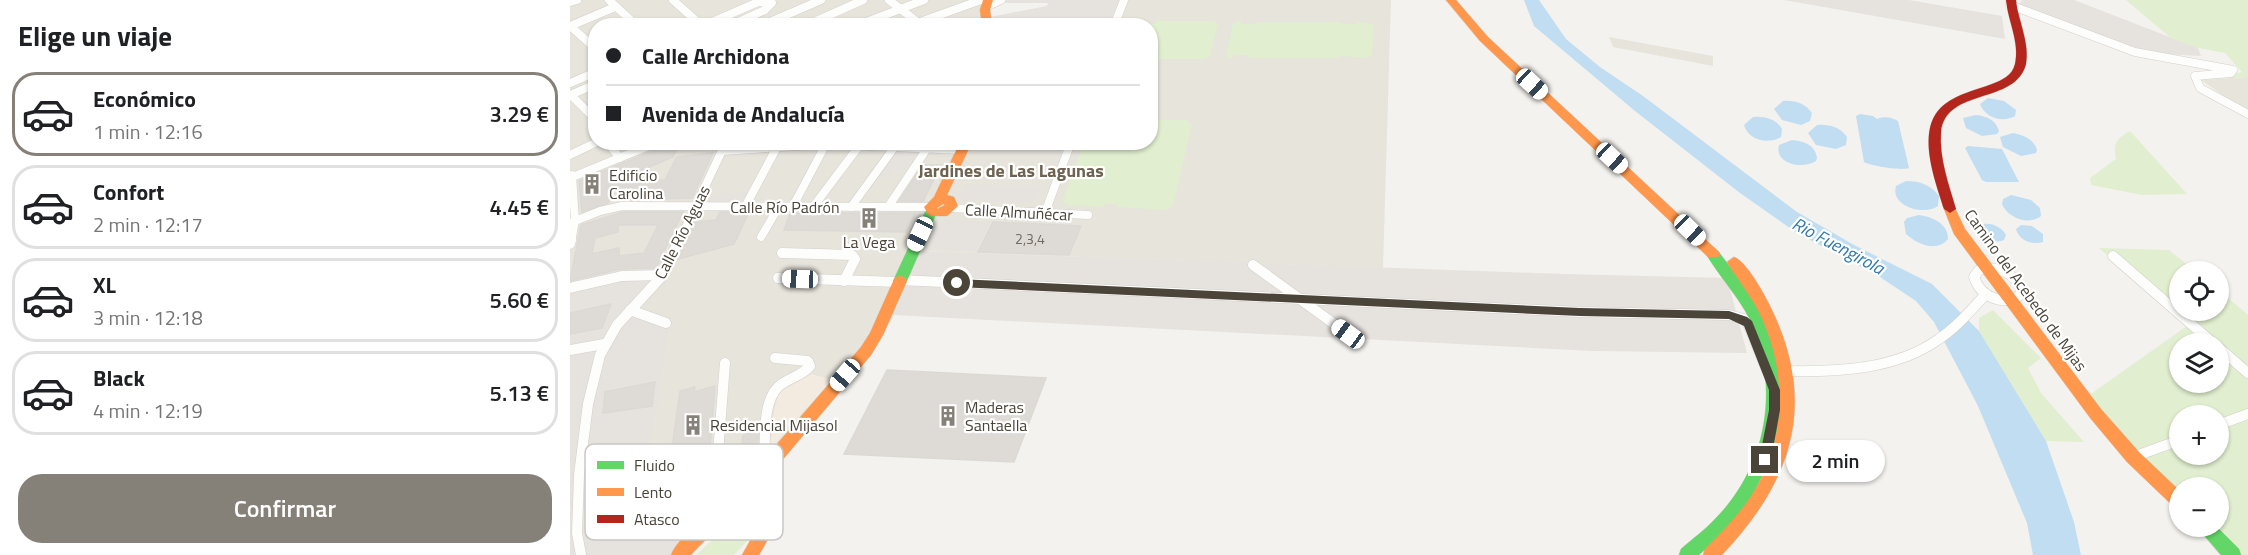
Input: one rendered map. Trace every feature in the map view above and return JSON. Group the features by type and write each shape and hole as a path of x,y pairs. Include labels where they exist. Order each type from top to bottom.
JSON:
{"street":[{"path":"570,2 577,0"},
{"path":"609,0 627,18"},
{"path":"673,0 694,18"},
{"path":"784,18 821,0"},
{"path":"824,18 863,0"},
{"path":"889,0 912,18"},
{"path":"876,18 924,0"},
{"path":"938,18 985,2 1001,0"},
{"path":"1451,0 1484,39 1724,264 1757,316 1770,349 1775,410 1771,441 1755,483 1732,515 1687,555"},
{"path":"1459,0 1491,37 1734,263 1753,287 1768,314 1781,349 1786,371 1788,412 1783,446 1768,487 1750,514 1711,555"},
{"path":"719,18 748,3 775,1"},
{"path":"747,18 769,7 775,1"},
{"path":"1116,18 1121,1"},
{"path":"985,2 986,18"},
{"path":"748,3 764,18"},
{"path":"2010,3 2135,52 2234,70 2231,73 2194,76 2200,88 2248,114"},
{"name":"Camino del Acebedo de Mijas","path":"2010,3 2020,46 2017,73 2008,81 1948,107 1936,120 1933,129 1934,148 1950,212 1959,231 2083,397 2133,457 2169,491"},
{"path":"589,18 615,7"},
{"path":"588,18 570,26 588,42"},
{"path":"570,83 588,75"},
{"path":"588,87 570,95 588,112"},
{"path":"570,155 588,146"},
{"path":"614,150 620,158"},
{"path":"570,244 573,222 571,176 639,150"},
{"name":"Calle Río Aguas","path":"581,555 577,533 574,477 588,404 604,344 630,310 663,274 723,150"},
{"path":"745,207 781,150"},
{"path":"792,207 823,150"},
{"path":"813,207 857,150"},
{"path":"851,207 892,150"},
{"path":"888,207 926,150"},
{"path":"782,444 866,351 876,335 933,206 962,150"},
{"path":"1045,213 1068,150"},
{"name":"Calle Río Padrón","path":"573,222 600,211 622,206 933,206"},
{"path":"933,206 940,214 951,208"},
{"path":"761,237 778,207"},
{"name":"Calle Almuñécar","path":"951,208 1088,215"},
{"path":"782,253 852,255 855,260 844,281"},
{"path":"2114,256 2202,333"},
{"path":"1253,265 1348,334"},
{"path":"1987,268 1978,270 1974,277 1980,290 1994,298 2011,301"},
{"path":"570,288 622,276 663,274"},
{"path":"778,278 899,281 1580,312 1729,315 1744,319 1748,324 1774,390"},
{"path":"1786,371 1813,372 1852,369 1923,349 1940,339 1986,294"},
{"path":"630,310 666,323"},
{"path":"570,350 604,344"},
{"path":"2229,357 2248,373"},
{"path":"769,444 770,400 780,386 804,373 810,366 808,361 775,358"},
{"path":"719,444 725,363"},
{"path":"2229,421 2248,414"},
{"path":"2133,457 2169,444"},
{"path":"2215,537 2233,555"},
{"path":"679,555 695,540"},
{"path":"750,555 760,541"},
{"path":"760,541 764,552 770,555"}],"shaded area":[{"path":"570,0 992,0 989,9 990,18 588,18 588,150 1158,150 1158,18 1112,18 1119,0 1391,0 1383,268 920,251 894,315 867,360 783,457 783,444 649,444 671,321 642,308 623,281 570,293"},
{"path":"992,0 1119,0 1112,18 990,18 1047,6 1048,3 1001,3"},
{"path":"1784,0 1909,0 2002,16 2005,39"},
{"path":"2022,0 2074,0 2198,48 2201,56 2146,53 2018,6"},
{"path":"1609,37 1713,56 1713,66 1613,47"},
{"path":"2248,77 2248,113 2201,80"},
{"path":"895,151 922,151 910,171 895,170 890,178 877,176"},
{"path":"964,185 1042,186 1036,200 1028,203 964,199 959,195"},
{"path":"748,192 743,202 702,202 706,195"},
{"path":"947,220 991,222 976,251 926,249 940,224"},
{"path":"919,251 1727,278 1747,353 1594,351 894,315"},
{"path":"667,280 642,307 671,321 650,444 585,444 585,540 686,540 670,555 570,555 570,293 623,281"},
{"path":"812,374 832,380 774,444 770,444 779,392"}],"green space":[{"path":"2126,0 2248,0 2248,77 2201,80 2242,72 2225,53 2198,48 2171,38"},
{"path":"1158,21 1214,21 1218,24 1210,56 1205,59 1158,59"},
{"path":"1241,21 1241,24 1342,22 1342,24 1357,24 1358,22 1374,24 1372,55 1367,58 1339,56 1339,58 1249,58 1249,55 1234,55 1233,58 1229,58 1226,55 1233,24"},
{"path":"1158,120 1186,120 1192,124 1173,206 1166,210 1117,207 1117,204 1105,204 1104,207 1067,205 1062,201 1081,150 1158,150"},
{"path":"2130,131 2187,194 2142,195 2091,185 2090,178 2116,159 2117,142"},
{"path":"2099,248 2169,250 2183,261 2169,261 2169,310"},
{"path":"2229,299 2248,315 2248,555 2240,555 2221,537 2229,537 2229,477 2169,477 2169,486 2088,396 2169,339 2169,393 2229,393 2229,333 2177,333 2187,326 2181,321 2229,321"},
{"path":"1993,310 2041,358 2028,368 2041,393 2084,442 2046,441 1979,331 1979,318"},
{"path":"712,540 747,540 734,555 696,555"}],"water":[{"name":"Rio Fuengirola","path":"1524,0 1539,0 1566,39 1600,67 1643,96 1797,212 1854,245 1932,284 1979,331 2046,441 2074,522 2081,555 2033,555 2027,523 1978,406 1934,322 1916,301 1880,277 1797,233 1740,193 1635,111 1534,26"},
{"path":"1988,98 2004,101 2016,110 2015,116 2000,119 1990,116 1980,104"},
{"path":"1783,101 1795,102 1806,107 1812,113 1810,121 1801,125 1782,120 1774,109"},
{"path":"1860,114 1877,119 1888,117 1898,121 1909,168 1886,168 1864,162 1856,116"},
{"path":"1976,115 1993,121 1998,127 1997,134 1982,136 1966,128 1963,118"},
{"path":"1753,117 1766,118 1777,123 1782,129 1781,137 1765,141 1754,137 1744,125"},
{"path":"1817,125 1830,126 1841,131 1847,137 1846,145 1836,149 1816,145 1808,133"},
{"path":"2013,133 2031,140 2036,146 2036,153 2021,156 2003,147 2000,137"},
{"path":"1792,140 1811,147 1816,154 1816,161 1797,165 1785,161 1779,152 1779,145"},
{"path":"1968,146 2002,149 2019,182 1982,180 1965,148"},
{"path":"1906,181 1929,186 1939,196 1938,206 1932,209 1917,210 1903,204 1898,199 1896,186"},
{"path":"2011,195 2031,200 2040,208 2041,216 2030,220 2014,217 2002,204 2003,199"},
{"path":"1919,215 1934,219 1942,225 1948,239 1938,246 1927,246 1906,234 1904,222 1907,218"},
{"path":"1991,224 1999,228 2006,235 2004,240 1993,241 1983,237 1978,227"},
{"path":"2021,225 2032,226 2043,234 2043,242 2030,242 2020,237 2016,229"}],"building":[{"path":"655,150 676,150 673,157 614,182 665,180 677,157 713,153 692,198 626,200 628,186 611,192 608,203 582,212 579,181"},
{"path":"923,165 941,165 923,201 899,201"},
{"path":"623,212 683,212 656,268 620,269 570,281 581,225","holes":["618,225 658,225 644,253 619,256 619,248 592,254 595,238 618,232"]},
{"path":"720,212 749,212 734,244 678,259 695,222 716,220"},
{"name":"La Vega","path":"916,213 906,232 784,230 790,214"},
{"path":"993,222 1081,226 1069,255 978,252"},
{"path":"611,304 602,328 570,334 570,313"},
{"name":"Maderas Santaella","path":"887,370 1046,378 1014,462 844,454"},
{"path":"655,382 652,406 603,413 605,392"},
{"name":"Residencial Mijasol","path":"715,386 710,444 673,444 680,391 695,387 694,392"},
{"path":"758,431 757,444 742,444 743,435"}],"traffic: fast":[{"path":"900,281 931,212"},
{"path":"1687,555 1723,523 1749,488 1766,450 1774,411 1773,371 1762,331 1742,292 1713,254"},
{"path":"2215,537 2233,555"}],"traffic: slow":[{"path":"986,18 985,10 988,0"},
{"path":"1451,0 1484,39 1713,254"},
{"path":"939,200 962,150"},
{"path":"940,199 950,200 952,206 943,213 933,213 930,207 940,199"},
{"path":"1950,209 1959,231 2096,414 2133,457 2169,491"},
{"path":"1711,555 1747,515 1765,488 1776,465 1787,417 1785,369 1779,345 1760,300 1734,262"},
{"path":"783,447 866,351 876,335 900,281"},
{"path":"679,555 694,540"},
{"path":"750,555 759,540"}],"traffic: jam":[{"path":"1950,209 1935,145 1938,120 1944,111 1954,104 2005,83 2017,72 2021,55 2011,0"}],"place":[{"name":"Edificio Carolina","path":"592,184"},
{"name":"La Vega","path":"869,218"},
{"name":"Maderas Santaella","path":"948,416"},
{"name":"Residencial Mijasol","path":"693,425"}],"district":[{"name":"Jardines de Las Lagunas","path":"1011,171"}],"route":[{"path":"957,283 1580,312 1739,317 1748,324 1774,390 1775,410 1771,441 1765,460"}]}
